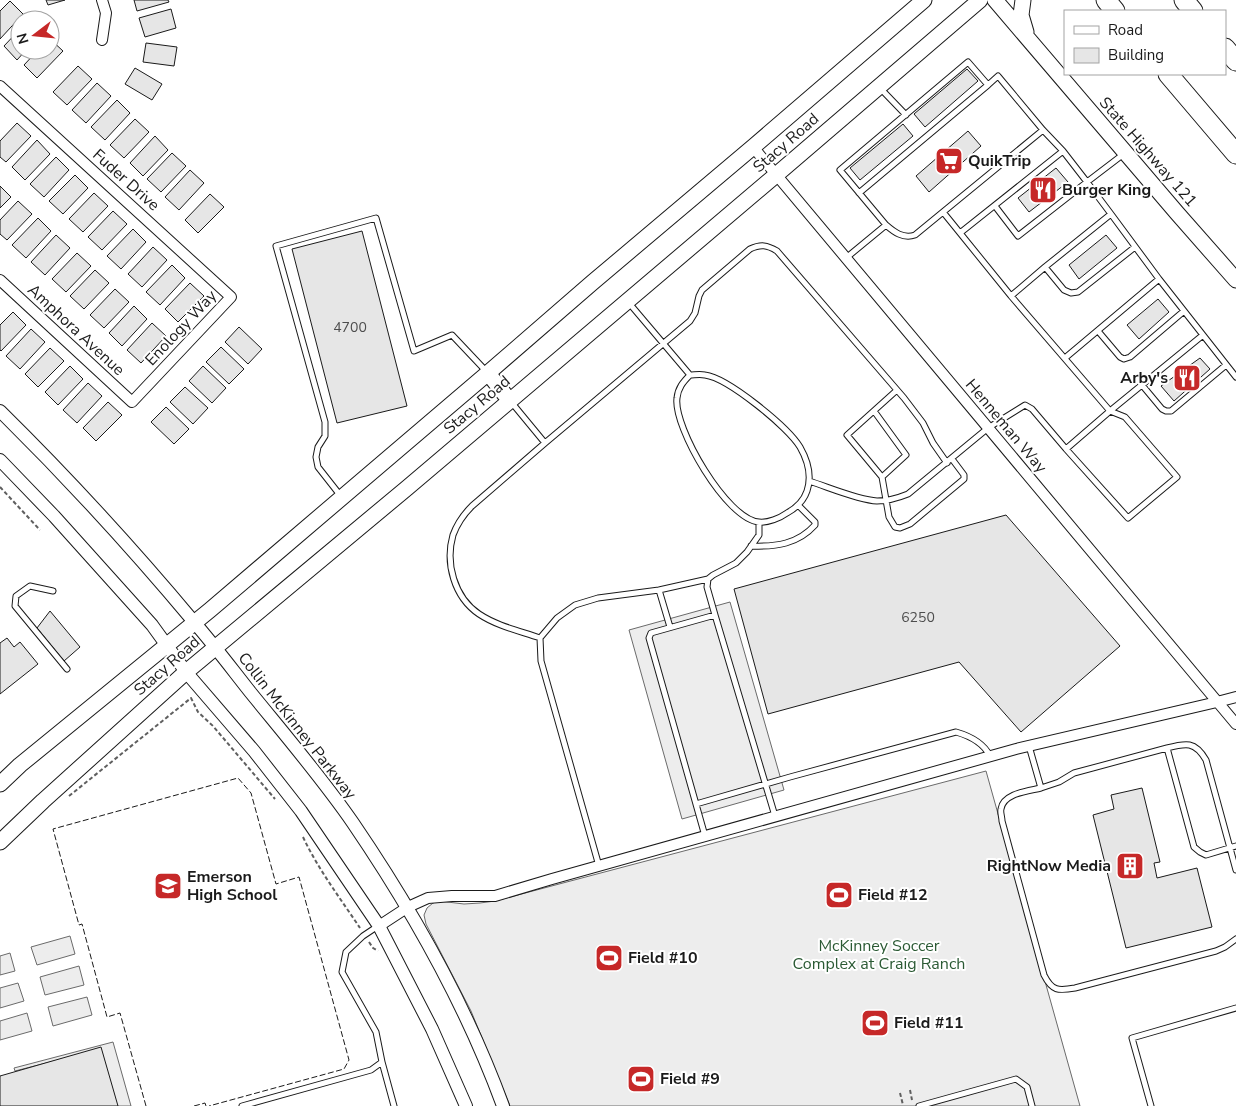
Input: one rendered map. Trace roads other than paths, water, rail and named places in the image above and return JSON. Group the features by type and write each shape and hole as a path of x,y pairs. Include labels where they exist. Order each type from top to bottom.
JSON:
{"highway":[{"path":"1106,0 1114,10"},
{"path":"1184,0 1192,10"},
{"path":"1226,49 1236,61"},
{"path":"1169,75 1236,154"}],"main road":[{"name":"Stacy Road","path":"0,784 20,765 195,623 924,0"},
{"name":"Stacy Road","path":"0,842 186,672 407,488 980,0"},
{"name":"State Highway 121","path":"995,0 1236,280"},
{"path":"1023,0 1021,15 1028,39"},
{"path":"488,373 509,400"}],"street":[{"path":"102,0 106,13 102,40"},
{"name":"Fuder Drive","path":"0,86 231,297"},
{"name":"Henneman Way","path":"753,147 1236,724"},
{"name":"Amphora Avenue","path":"0,280 132,402"},
{"name":"Enology Way","path":"132,402 231,297"},
{"name":"Collin McKinney Parkway","path":"0,411 108,523 195,623 352,822 408,908 450,982 489,1069 503,1106"},
{"path":"0,460 54,516 152,625 186,672 254,751 301,811 379,926 432,1029 466,1106"},
{"path":"379,926 428,898 495,896 990,756 1236,697"}],"lane":[{"path":"988,85 968,62 840,170 886,225 897,234 909,237 914,235 1043,130"},
{"path":"859,194 998,76 1063,151 1159,279 1236,377"},
{"path":"879,87 906,115"},
{"path":"960,233 1063,151"},
{"path":"995,206 1018,236 1125,153"},
{"path":"809,480 862,498 878,501 894,499 908,494 988,428 1025,405 1032,409 1128,518 1177,477 1125,417 1110,411 1011,296 943,212"},
{"path":"1011,296 1111,214"},
{"path":"342,497 318,467 316,457 318,448 325,436 325,422 276,246 376,218 414,352 452,334 488,373"},
{"path":"846,258 886,225"},
{"path":"540,638 492,621 478,613 458,591 451,573 450,552 454,534 462,516 545,443 690,321 695,313 698,296 702,290 750,249 759,245 777,250 897,390 923,423 933,443 947,463"},
{"path":"1045,267 1064,290 1071,293 1078,292 1134,246"},
{"path":"1065,358 1159,279"},
{"path":"627,300 690,375"},
{"path":"1098,331 1120,357 1124,359 1130,358 1184,311"},
{"path":"1066,449 1203,335"},
{"path":"1142,385 1162,409 1166,412 1171,411 1226,365"},
{"path":"690,375 706,375 726,382 784,428 800,448 807,463 810,476 806,492 798,505 775,519 759,522 750,520 729,504 695,455 679,414 677,398 681,384 690,375"},
{"path":"897,390 848,435 882,478 889,517 895,527 900,528 910,524 964,479 964,475 952,458"},
{"path":"509,400 545,443"},
{"path":"874,411 906,455 882,478"},
{"path":"751,546 781,544 792,541 810,530 815,525 815,522 798,505"},
{"path":"599,866 541,661 540,638 557,618 575,605 598,598 659,590 708,579 736,563 747,552 759,535 759,522"},
{"path":"708,579 707,587 775,816"},
{"path":"53,591 30,586 16,596 15,606 67,669"},
{"path":"659,590 670,627"},
{"path":"705,836 649,638 651,633 715,615"},
{"path":"696,804 956,732 971,737 986,748 990,756"},
{"path":"1236,870 1233,847 1206,760 1201,751 1192,745 1184,744 1167,748 1074,773 1059,782 1010,796 1004,802 1001,809 1002,821 1044,975 1048,983 1056,989 1075,988 1216,951 1236,939"},
{"path":"1029,746 1041,788"},
{"path":"1167,748 1194,847 1206,854 1233,847"},
{"path":"379,926 363,936 346,952 342,972 376,1032 394,1106"},
{"path":"1151,1106 1132,1038 1236,1008"},
{"path":"242,1106 372,1070 382,1062"},
{"path":"919,1106 1016,1080 1026,1087 1032,1106"}],"place":[{"name":"QuikTrip","path":"949,161"},
{"name":"Burger King","path":"1043,190"},
{"name":"Arby's","path":"1187,378"},
{"name":"RightNow Media","path":"1130,866"},
{"name":"Emerson High School","path":"168,886"},
{"name":"Field #12","path":"839,895"},
{"name":"Field #10","path":"609,958"},
{"name":"Field #11","path":"875,1023"},
{"name":"Field #9","path":"641,1079"}],"park label":[{"name":"McKinney Soccer Complex at Craig Ranch","path":"879,955"}]}
